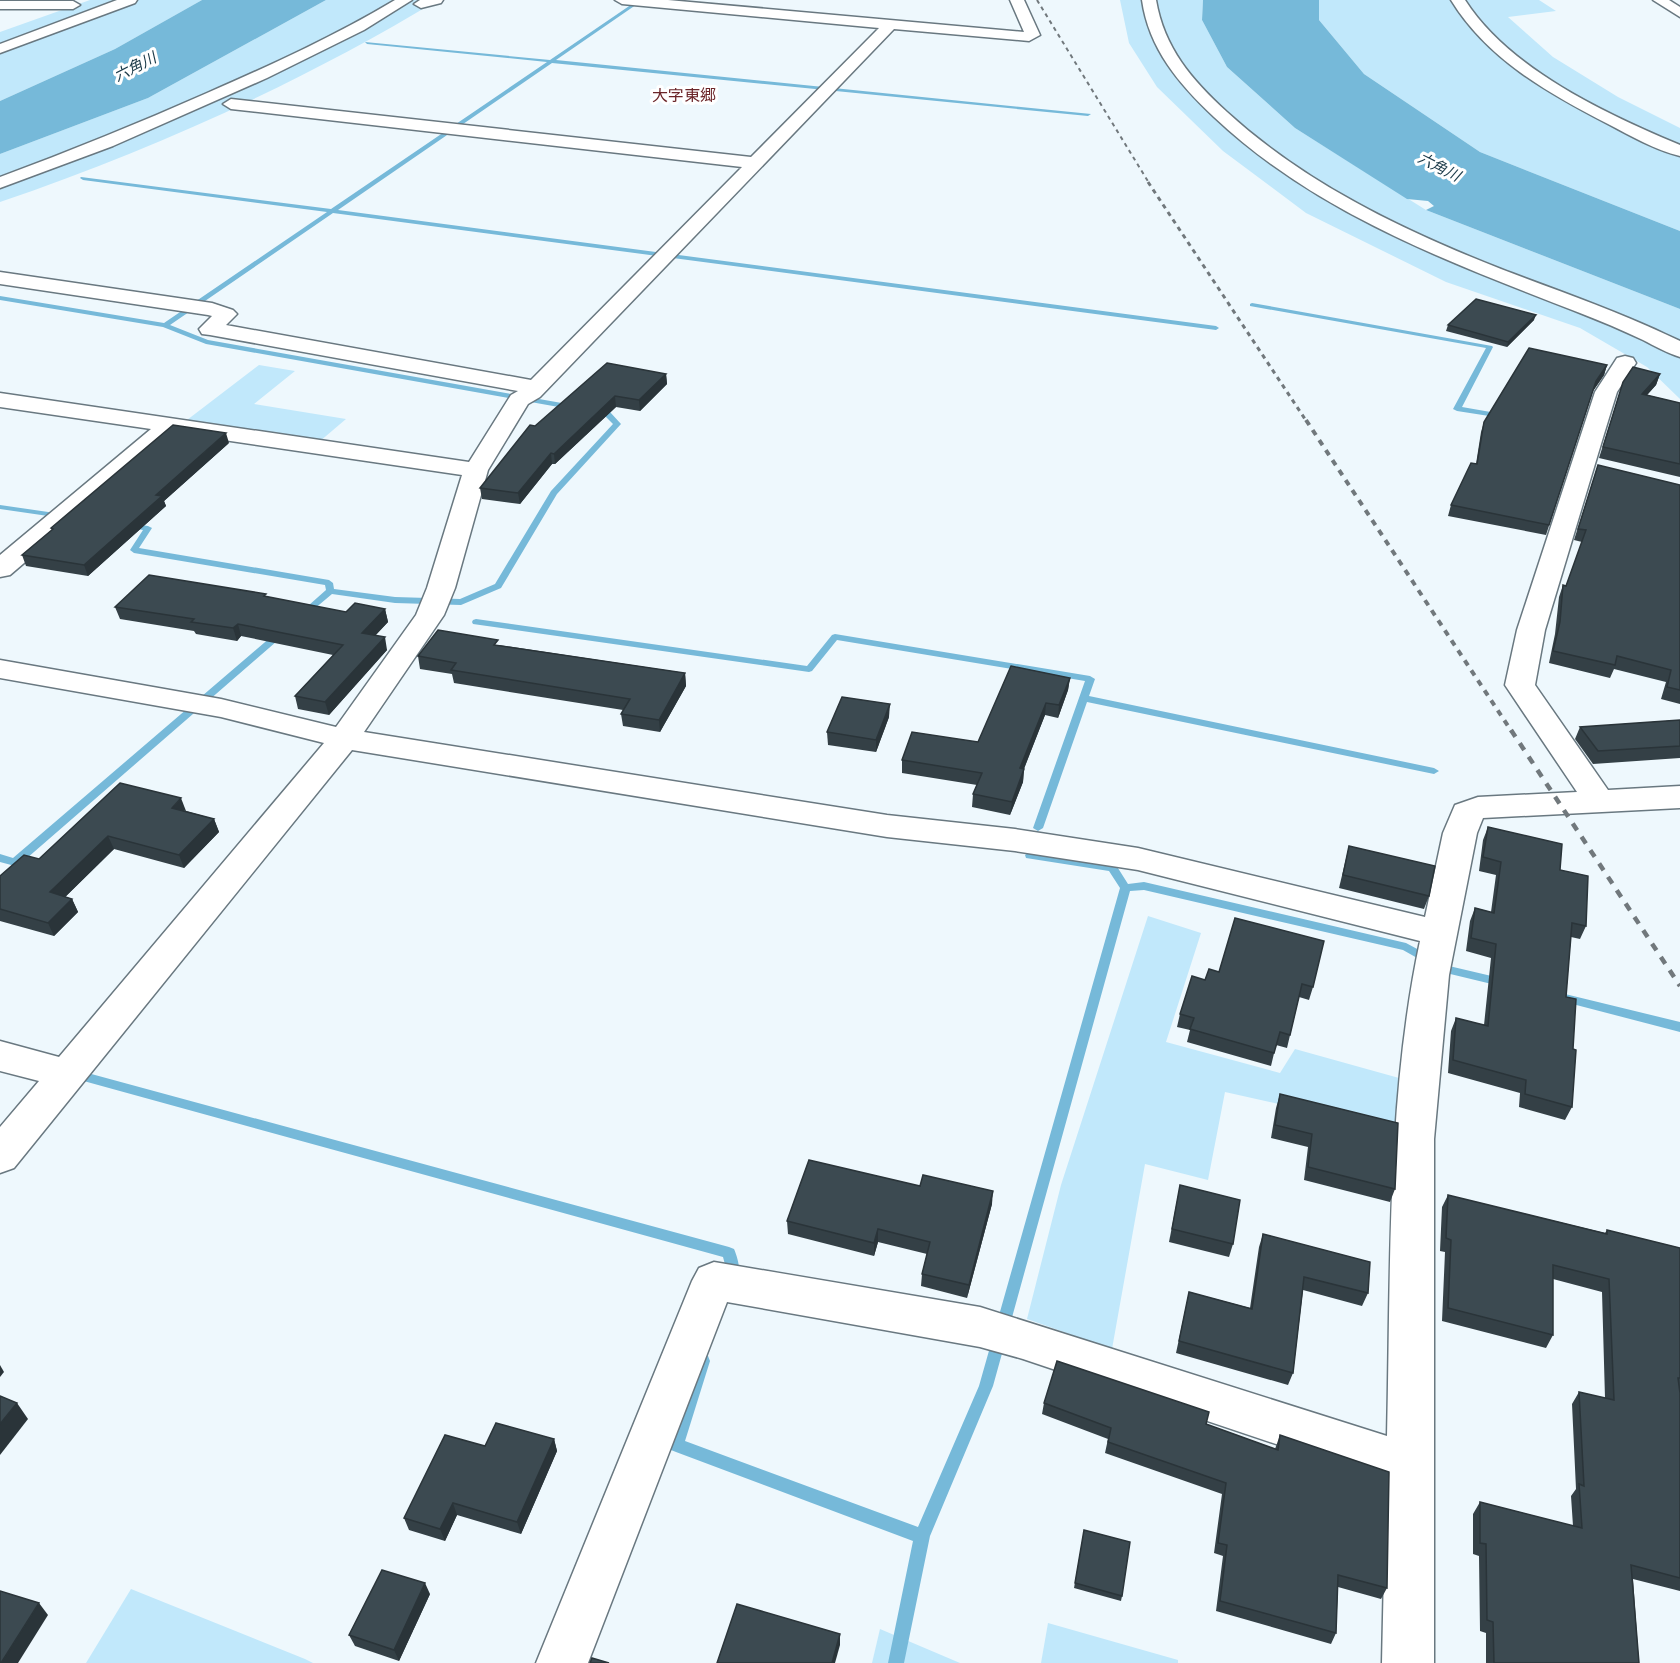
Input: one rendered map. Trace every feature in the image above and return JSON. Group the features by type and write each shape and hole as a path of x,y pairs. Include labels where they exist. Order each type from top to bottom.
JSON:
{"street":[{"path":"0,49 130,0"},
{"path":"0,183 56,163 259,76 413,2 436,0"},
{"path":"624,0 1029,37 1033,35 1017,0"},
{"path":"1149,0 1156,35 1171,61 1230,125 1282,165 1349,207 1422,244 1617,319 1680,350"},
{"path":"1458,0 1472,22 1505,54 1540,78 1602,114 1680,151"},
{"path":"1660,0 1680,13"},
{"path":"0,5 73,5"},
{"path":"0,1156 344,739 436,601 476,470 529,393 890,25"},
{"path":"231,104 754,163"},
{"path":"2,280 212,309 226,314 210,329 529,393"},
{"path":"1599,801 1520,685 1531,630 1593,467 1593,430 1606,392 1625,363"},
{"path":"0,400 476,470"},
{"path":"0,569 171,425"},
{"path":"0,669 221,708 344,739 887,826 1015,840 1138,859 1435,953"},
{"path":"1408,1663 1414,1139 1435,953 1460,833 1467,813 1478,808 1680,797"},
{"path":"0,1056 66,1074"},
{"path":"562,1663 714,1281 980,1327 1023,1339 1410,1466"}],"shaded area":[{"path":"90,0 202,0 115,49 0,101 0,32"},
{"path":"326,0 438,0 333,59 225,113 114,160 0,202 0,154 148,98"},
{"path":"1120,0 1203,0 1202,20 1227,67 1295,128 1426,210 1680,309 1680,399 1647,367 1580,328 1446,282 1306,213 1223,151 1157,87 1129,43"},
{"path":"1319,0 1539,0 1556,11 1508,17 1553,57 1618,97 1680,128 1680,231 1480,152 1364,74 1319,20"},
{"path":"259,365 295,371 254,404 346,419 319,442 187,420"},
{"path":"1148,916 1201,933 1166,1042 1280,1073 1295,1049 1399,1078 1394,1130 1225,1092 1208,1180 1145,1164 1112,1349 1027,1319 1061,1185"},
{"path":"131,1589 305,1659 313,1663 86,1663"},
{"path":"1048,1623 1178,1660 1178,1663 1041,1663"},
{"path":"880,1629 960,1663 872,1663"}],"water":[{"name":"六角川","path":"202,0 326,0 148,98 0,154 0,101 115,49"},
{"name":"六角川","path":"1203,0 1319,0 1319,20 1364,74 1480,152 1680,231 1680,309 1426,210 1434,206 1428,201 1407,199 1295,128 1227,67 1202,20"}],"building":[{"path":"1476,299 1536,315 1508,342 1448,325"},
{"path":"1529,348 1607,365 1596,381 1549,525 1451,505 1471,463 1477,464 1484,422"},
{"path":"607,363 666,374 639,400 615,396 554,454 551,453 518,493 480,488 530,425 535,426"},
{"path":"1633,367 1660,374 1642,394 1680,403 1680,464 1603,447 1623,382"},
{"path":"173,425 226,433 156,495 162,496 84,565 22,555 53,529 51,528"},
{"path":"1598,465 1680,485 1680,690 1667,687 1671,670 1617,656 1615,665 1553,651 1560,622 1563,585 1566,586 1586,530 1578,529"},
{"path":"149,575 266,594 264,596 346,612 355,603 385,609 362,633 385,637 325,702 295,696 343,645 238,624 233,628 191,622 194,619 115,607"},
{"path":"438,630 498,640 494,645 685,673 659,720 621,714 630,699 451,670 456,663 418,656"},
{"path":"1011,666 1070,678 1059,705 1046,703 1020,768 1024,769 1012,802 973,794 982,773 902,760 912,732 978,742"},
{"path":"842,697 890,704 876,740 827,732"},
{"path":"1680,720 1680,746 1598,751 1580,727"},
{"path":"120,783 181,798 172,808 214,819 179,855 108,836 50,892 72,899 48,923 0,909 0,876 24,855 39,859"},
{"path":"1488,827 1562,844 1560,870 1588,876 1586,926 1572,923 1566,997 1576,999 1573,1049 1576,1050 1572,1107 1525,1094 1526,1080 1453,1060 1456,1018 1488,1026 1496,944 1471,938 1475,908 1494,913 1501,862 1483,857"},
{"path":"1349,846 1435,866 1429,896 1343,875"},
{"path":"1235,918 1324,941 1313,987 1302,984 1290,1035 1280,1032 1274,1053 1190,1029 1194,1018 1180,1014 1192,976 1205,980 1209,969 1219,972"},
{"path":"1280,1094 1398,1123 1395,1189 1308,1167 1312,1134 1275,1125"},
{"path":"809,1160 920,1186 923,1175 993,1191 969,1285 922,1274 930,1242 878,1229 874,1243 787,1221"},
{"path":"1180,1185 1240,1200 1233,1244 1172,1229"},
{"path":"1448,1195 1607,1234 1607,1230 1680,1248 1680,1378 1678,1378 1680,1393 1680,1578 1631,1565 1639,1663 1494,1663 1493,1622 1487,1620 1486,1544 1480,1543 1480,1502 1582,1528 1579,1484 1584,1486 1579,1392 1614,1400 1609,1279 1553,1265 1553,1335 1448,1308 1451,1240 1446,1238"},
{"path":"1263,1234 1370,1262 1368,1293 1304,1277 1293,1373 1179,1341 1189,1292 1252,1309"},
{"path":"1057,1361 1209,1412 1206,1424 1278,1450 1280,1435 1389,1472 1387,1588 1338,1575 1336,1633 1220,1601 1227,1545 1218,1543 1226,1483 1108,1442 1111,1428 1044,1403"},
{"path":"0,1396 17,1403 0,1424"},
{"path":"496,1423 554,1439 517,1522 453,1503 440,1529 404,1518 445,1435 485,1446"},
{"path":"1084,1530 1130,1542 1122,1596 1075,1583"},
{"path":"382,1570 425,1583 394,1650 349,1635"},
{"path":"0,1591 39,1603 1,1663 0,1663"},
{"path":"737,1604 840,1634 832,1663 717,1663"},
{"path":"592,1658 609,1663 590,1663"}],"waterway":[{"path":"551,61 641,0"},
{"path":"367,43 551,61"},
{"path":"332,211 551,61"},
{"path":"551,61 1088,114"},
{"path":"83,178 332,211"},
{"path":"165,325 332,211"},
{"path":"332,211 1216,328"},
{"path":"0,298 165,325"},
{"path":"1252,305 1490,347 1457,409 1502,416"},
{"path":"165,325 206,342 570,407"},
{"path":"330,591 395,600 461,602 498,586 554,493 617,424 607,414 594,412"},
{"path":"0,507 62,516"},
{"path":"128,525 148,528 134,550 329,583 330,591"},
{"path":"304,613 330,591"},
{"path":"476,622 809,669 835,637 1090,679 1084,698"},
{"path":"0,858 15,862 281,633"},
{"path":"1038,828 1084,698"},
{"path":"1084,698 1434,771"},
{"path":"1030,855 1112,868 1125,888"},
{"path":"1125,888 1144,886 1406,947 1446,969 1500,982"},
{"path":"922,1536 986,1386 1125,888"},
{"path":"1565,998 1680,1027"},
{"path":"84,1077 729,1253 733,1272"},
{"path":"703,1361 676,1445 922,1536"},
{"path":"896,1663 922,1536"}],"railway":[{"path":"1037,0 1149,183"},
{"path":"1148,182 1307,422"},
{"path":"1306,420 1512,732"},
{"path":"1511,730 1680,986"}],"district":[{"name":"大字東郷","path":"684,95"}]}
